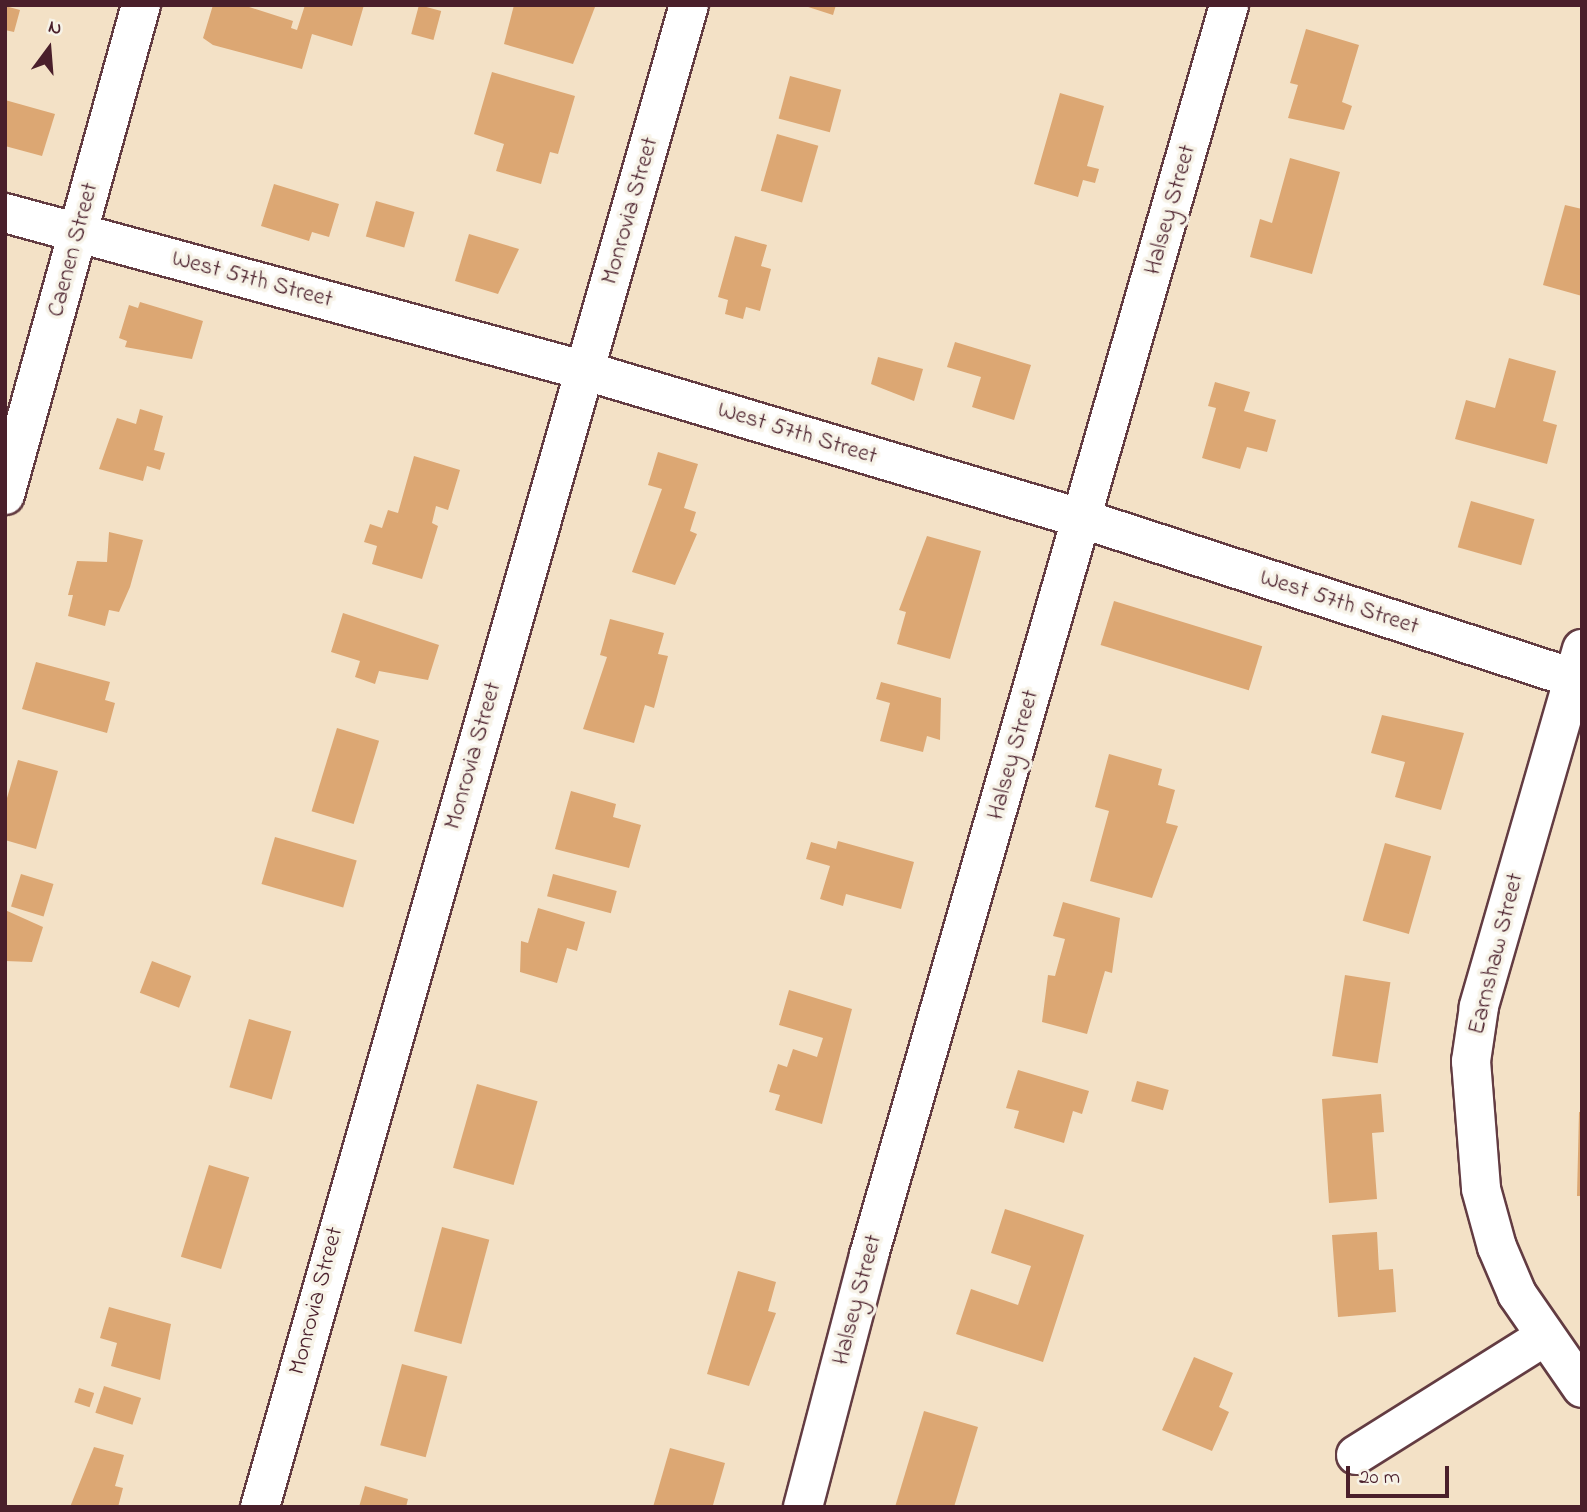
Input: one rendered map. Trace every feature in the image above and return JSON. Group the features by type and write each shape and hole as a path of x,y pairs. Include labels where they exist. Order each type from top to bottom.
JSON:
{"street":[{"name":"Caenen Street","path":"5,495 141,5"},
{"name":"Monrovia Street","path":"260,1507 689,5"},
{"name":"Halsey Street","path":"803,1507 869,1255 1230,5"},
{"name":"West 57th Street","path":"5,213 586,371 1579,670"},
{"name":"Earnshaw Street","path":"1579,670 1479,1007 1471,1061 1480,1189 1517,1294 1544,1337 1582,1388"},
{"path":"1356,1455 1544,1337"}],"building":[{"path":"213,5 243,5 293,21 291,28 297,30 305,5 364,5 352,46 312,34 302,69 213,45 203,38"},
{"path":"419,5 441,11 433,40 411,34"},
{"path":"514,5 595,7 573,64 504,44"},
{"path":"802,5 836,5 833,15"},
{"path":"5,6 20,10 14,32 5,30"},
{"path":"1306,29 1359,45 1342,102 1352,106 1344,130 1288,118 1298,85 1290,83"},
{"path":"492,72 575,96 558,154 550,152 541,184 496,171 504,144 474,134"},
{"path":"790,76 841,90 830,132 779,119"},
{"path":"1060,93 1104,106 1087,166 1099,169 1095,183 1083,180 1078,197 1034,184"},
{"path":"5,100 55,114 42,156 5,146"},
{"path":"777,134 818,146 802,203 761,191"},
{"path":"1290,158 1340,172 1312,274 1250,257 1260,219 1272,223"},
{"path":"274,184 339,204 329,237 312,232 309,241 261,226"},
{"path":"376,201 414,212 404,248 366,237"},
{"path":"1565,205 1582,209 1582,296 1543,285"},
{"path":"469,234 519,249 498,294 455,281"},
{"path":"735,236 767,245 761,266 771,269 760,311 746,307 743,319 725,314 728,300 718,297"},
{"path":"140,302 203,321 192,359 125,347 127,341 119,338 129,305 138,308"},
{"path":"955,342 1031,365 1014,420 972,407 981,377 947,367"},
{"path":"878,357 923,369 914,401 871,384"},
{"path":"1509,358 1556,371 1543,421 1557,425 1547,464 1455,439 1466,400 1495,408"},
{"path":"1215,382 1250,392 1244,411 1276,420 1267,452 1247,447 1240,469 1202,458 1216,408 1208,406"},
{"path":"140,409 163,416 154,450 165,453 160,470 147,466 143,481 99,469 117,418 136,424"},
{"path":"658,452 698,464 684,508 696,512 690,531 697,534 675,585 632,572 662,489 648,485"},
{"path":"414,456 460,470 448,510 436,506 432,523 438,526 422,579 372,564 377,546 364,542 370,524 382,528 388,510 398,513"},
{"path":"1471,501 1534,519 1521,565 1458,547"},
{"path":"109,532 143,540 130,587 119,612 109,610 105,626 68,616 73,595 68,595 77,561 107,562"},
{"path":"927,536 981,551 950,659 897,644 906,612 899,610"},
{"path":"1114,601 1262,646 1249,690 1101,645"},
{"path":"343,613 439,645 428,680 379,671 375,684 355,677 360,661 331,652"},
{"path":"610,619 664,633 658,654 668,656 654,708 645,705 634,743 583,729 607,657 600,655"},
{"path":"36,662 110,682 105,700 115,703 107,733 22,709"},
{"path":"881,682 941,698 940,740 927,736 923,752 880,741 890,703 876,699"},
{"path":"1382,715 1464,733 1441,810 1395,797 1405,762 1371,753"},
{"path":"337,728 379,741 354,824 312,811"},
{"path":"1109,754 1162,769 1158,785 1175,790 1166,823 1178,826 1152,898 1090,881 1109,811 1095,807"},
{"path":"18,760 58,771 36,849 5,840 5,805"},
{"path":"571,791 616,804 613,817 641,825 629,868 555,849"},
{"path":"275,837 357,860 343,908 261,884"},
{"path":"838,841 914,862 901,909 846,894 843,906 820,899 830,866 806,859 811,842 836,849"},
{"path":"1385,843 1431,856 1409,934 1363,921"},
{"path":"21,874 54,884 44,916 11,907"},
{"path":"553,874 617,891 611,913 547,896"},
{"path":"1063,902 1120,918 1112,973 1105,971 1087,1034 1042,1022 1048,975 1055,976 1065,939 1053,936"},
{"path":"538,908 585,922 577,951 567,948 557,983 520,972 521,941 528,943"},
{"path":"5,910 43,927 32,962 5,961"},
{"path":"152,961 191,976 179,1008 140,993"},
{"path":"1345,975 1390,982 1378,1063 1332,1056"},
{"path":"789,990 852,1009 822,1124 775,1110 780,1095 769,1092 778,1064 787,1067 793,1049 817,1057 823,1038 779,1025"},
{"path":"249,1019 291,1031 272,1099 229,1087"},
{"path":"1018,1070 1089,1091 1082,1114 1073,1111 1064,1143 1014,1128 1019,1111 1006,1108"},
{"path":"1137,1081 1169,1090 1163,1110 1131,1101"},
{"path":"477,1084 538,1101 514,1185 453,1168"},
{"path":"1381,1094 1384,1132 1372,1133 1377,1199 1329,1203 1322,1099"},
{"path":"1579,1112 1582,1112 1582,1196 1577,1196"},
{"path":"209,1165 249,1177 221,1269 181,1257"},
{"path":"1005,1209 1084,1235 1043,1362 956,1334 971,1289 1018,1305 1031,1266 991,1253"},
{"path":"442,1227 489,1240 461,1344 414,1331"},
{"path":"1377,1232 1379,1270 1393,1269 1396,1312 1338,1317 1332,1235"},
{"path":"738,1271 776,1282 768,1311 776,1313 749,1386 707,1374"},
{"path":"109,1307 171,1324 160,1380 111,1366 117,1343 100,1338"},
{"path":"1194,1357 1233,1373 1219,1407 1229,1412 1212,1451 1162,1430"},
{"path":"402,1364 447,1376 426,1457 380,1445"},
{"path":"104,1386 141,1398 132,1425 95,1413"},
{"path":"79,1388 94,1393 90,1407 74,1402"},
{"path":"924,1411 978,1427 954,1507 895,1507"},
{"path":"94,1447 124,1455 115,1486 123,1488 118,1507 70,1507"},
{"path":"670,1448 725,1463 713,1505 653,1507"},
{"path":"365,1486 408,1499 406,1507 359,1507"}]}
